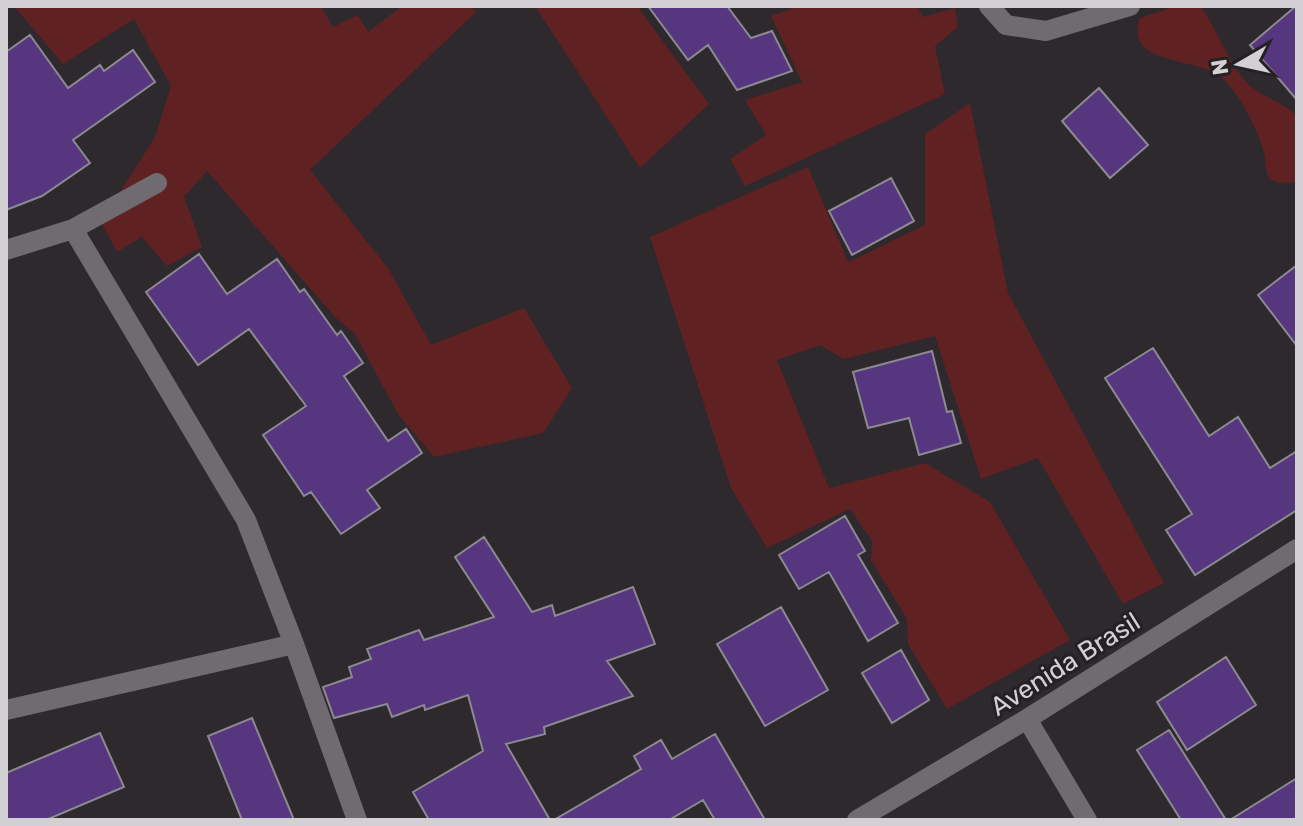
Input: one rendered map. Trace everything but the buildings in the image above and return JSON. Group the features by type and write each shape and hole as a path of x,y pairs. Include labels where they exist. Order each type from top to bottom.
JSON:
{"street":[{"path":"989,6 1006,25 1046,31 1130,6"},
{"path":"6,250 73,229 157,183"},
{"path":"73,229 246,520 357,820"},
{"name":"Avenida Brasil","path":"857,820 1027,719 1297,549"},
{"path":"6,710 294,644"},
{"path":"1027,719 1087,820"}],"shaded area":[{"path":"14,6 321,6 333,27 358,15 368,32 402,6 469,6 476,12 310,170 388,268 431,345 524,308 572,388 543,433 434,457 398,414 355,334 336,318 207,171 184,197 202,247 167,266 142,237 117,252 101,222 155,137 171,86 134,19 63,64"},
{"path":"535,6 637,6 709,104 640,168"},
{"path":"799,6 918,6 922,17 955,8 958,27 935,46 945,94 745,186 730,159 766,135 745,100 802,82 771,16"},
{"path":"1176,6 1201,6 1246,82 1297,117 1297,182 1270,179 1264,152 1252,123 1235,93 1222,78 1197,66 1152,53 1142,45 1138,34 1140,18"},
{"path":"970,103 1008,293 1164,583 1123,604 1038,458 981,479 935,336 844,359 820,345 777,360 829,488 925,463 990,502 1070,640 947,709 908,644 907,619 871,560 872,541 850,509 767,548 731,488 650,237 808,167 848,262 925,225 925,134"}]}
